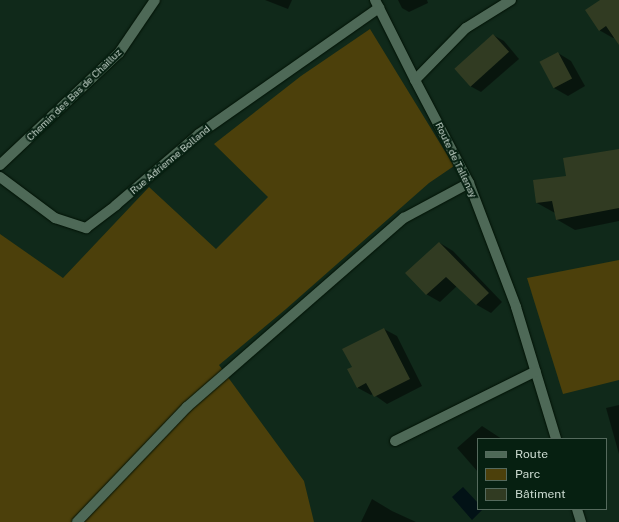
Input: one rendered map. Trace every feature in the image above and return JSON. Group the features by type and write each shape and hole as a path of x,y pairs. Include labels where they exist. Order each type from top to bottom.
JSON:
{"street":[{"name":"Chemin des Bas de Chailluz","path":"0,165 120,53 155,0"},
{"path":"415,80 466,28 511,0"},
{"name":"Route de Tallenay","path":"377,4 469,182 516,307 556,438"},
{"name":"Rue Adrienne Bolland","path":"0,177 55,218 86,228 116,205 198,134 377,4"},
{"path":"77,522 187,407 404,218 469,182"},
{"path":"395,440 536,371"},
{"path":"577,510 581,522"}],"green space":[{"path":"370,29 454,166 429,183 286,309 219,365 304,481 314,522 0,522 0,234 63,278 149,187 216,249 268,197 214,144 301,76"},
{"path":"619,260 619,380 563,394 527,278"}],"shaded area":[{"path":"463,487 477,502 477,510 482,510 472,520 452,497"}],"building":[{"path":"600,0 619,0 619,45 606,26 599,31 585,10"},
{"path":"493,34 509,52 470,87 454,69"},
{"path":"558,52 572,78 554,88 539,62"},
{"path":"619,149 619,208 556,220 552,201 536,203 533,180 566,176 563,158"},
{"path":"439,242 489,293 476,305 446,277 426,295 405,273"},
{"path":"384,328 410,379 374,397 366,383 357,388 347,369 352,367 342,349"}]}
